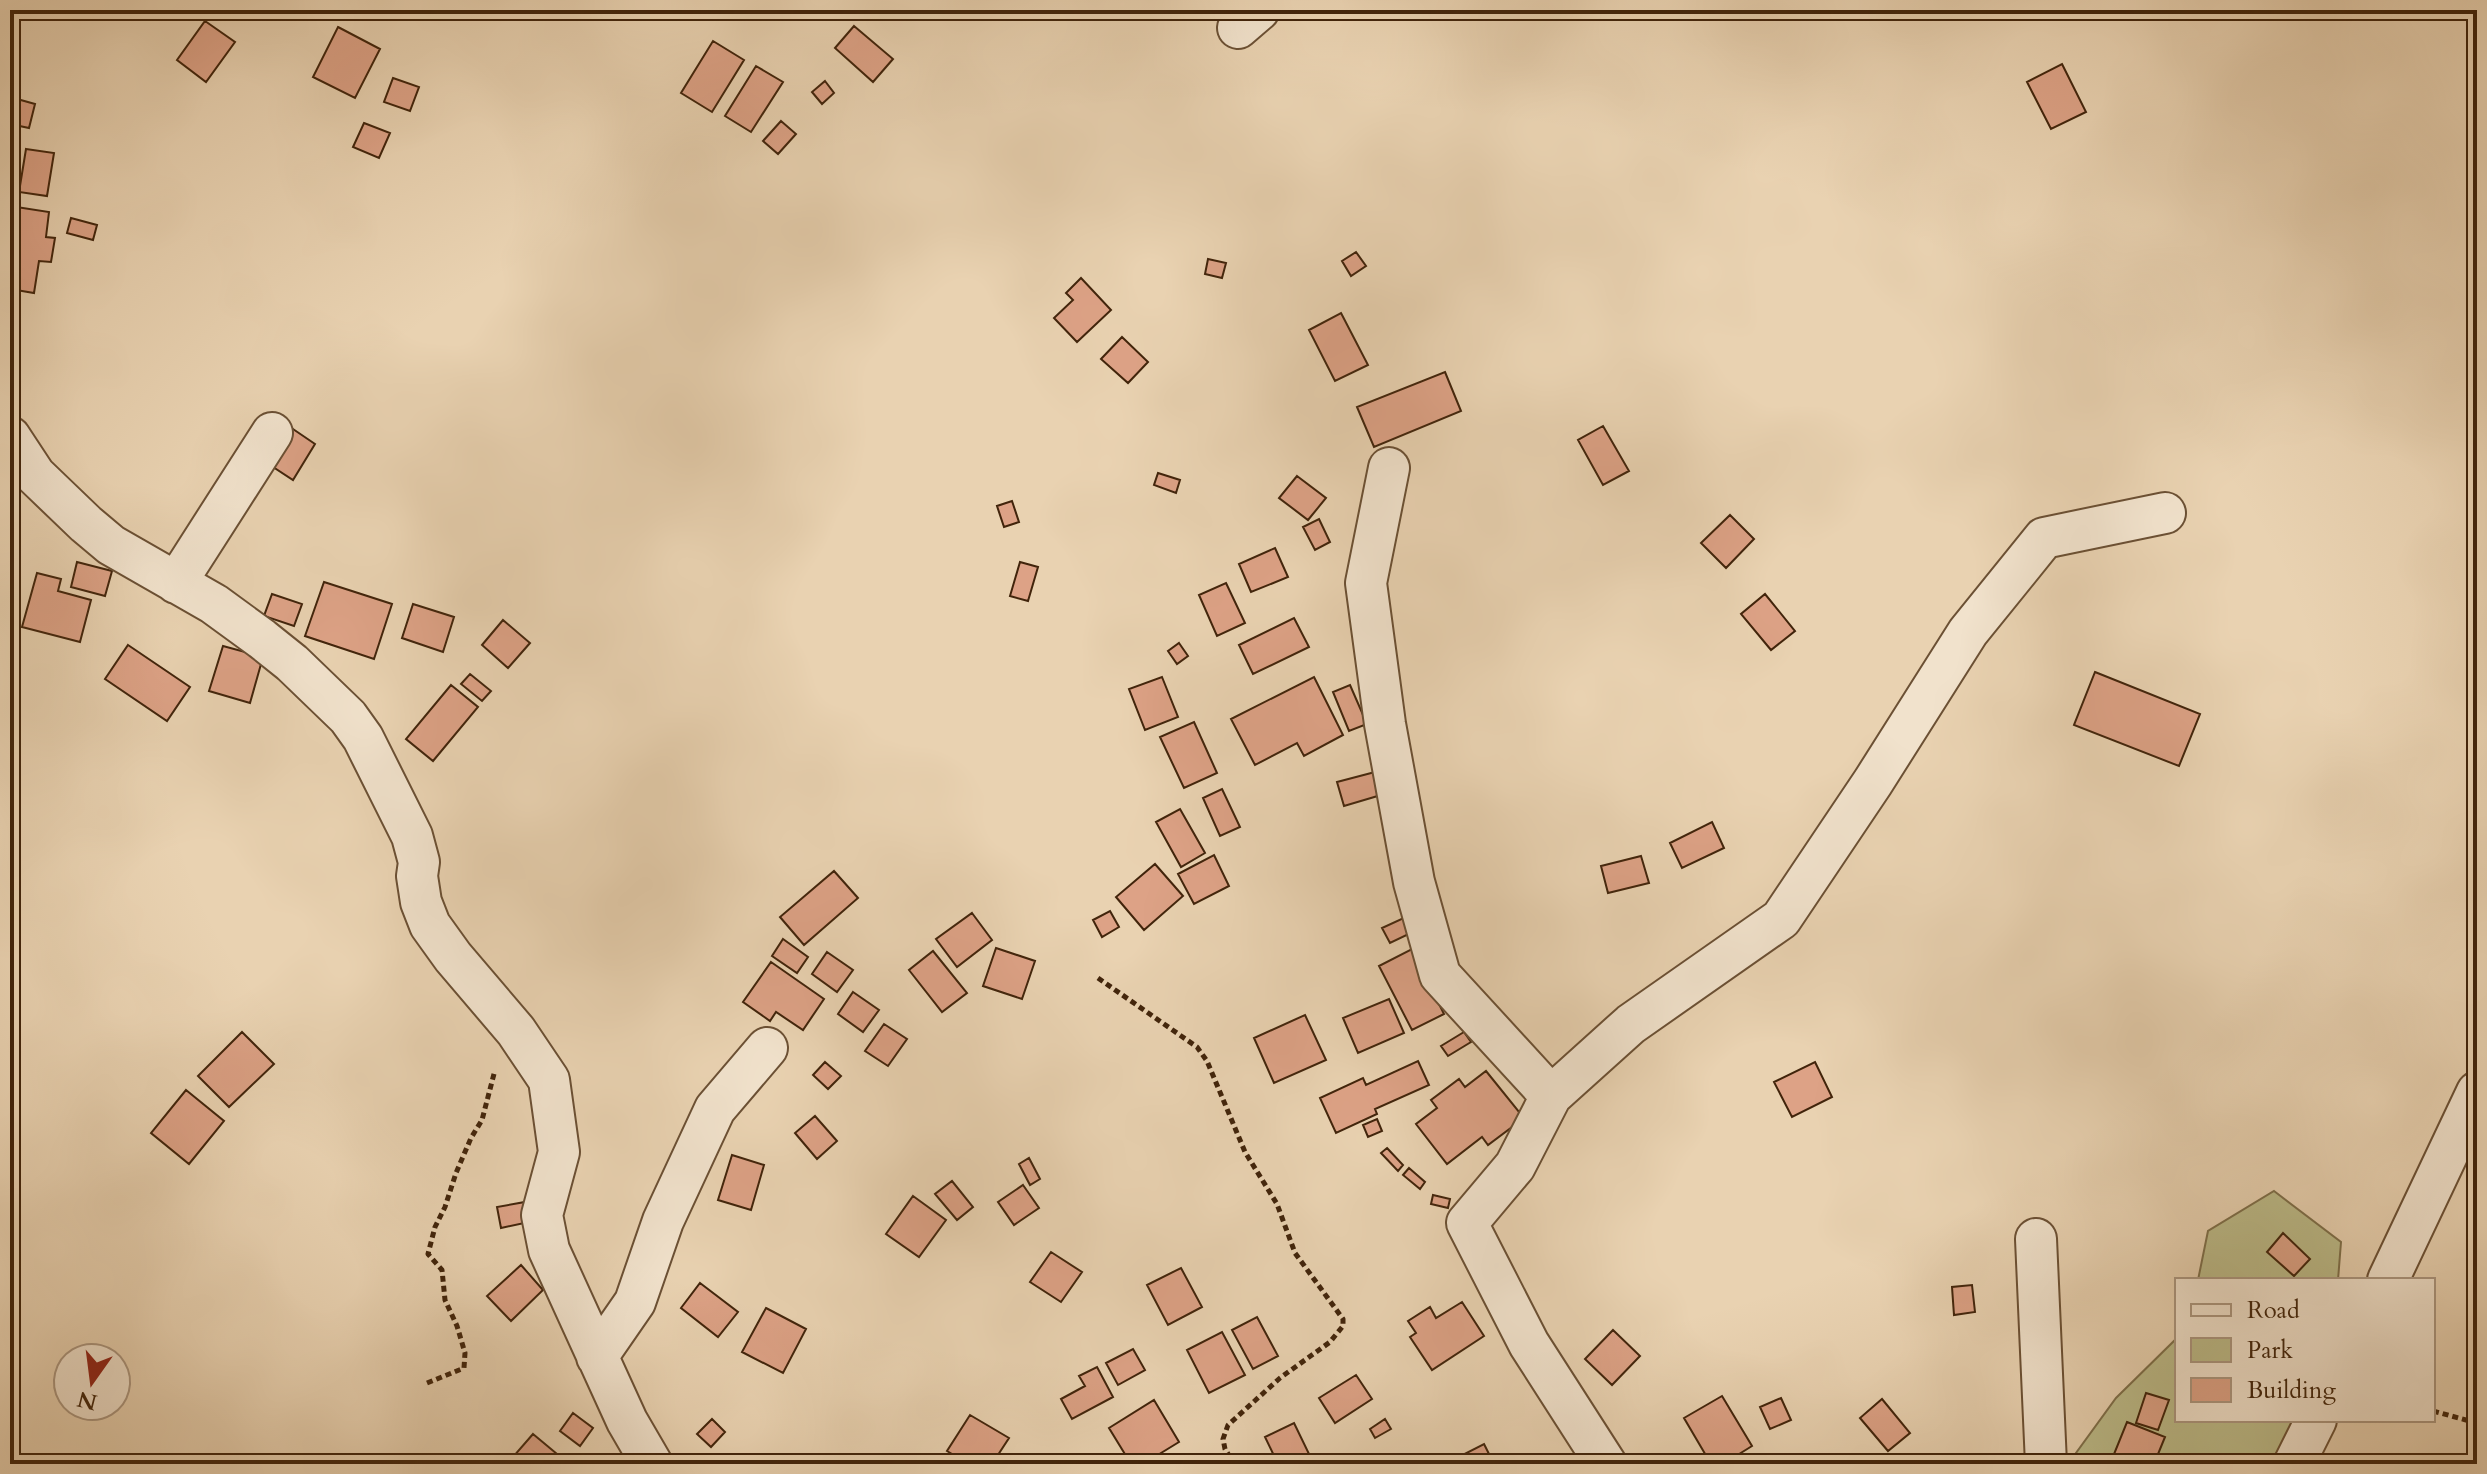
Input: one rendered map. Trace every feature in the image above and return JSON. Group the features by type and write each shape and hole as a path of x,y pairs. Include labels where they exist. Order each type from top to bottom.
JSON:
{"street":[{"path":"176,583 272,433"},
{"path":"10,437 35,475 86,524 111,545 214,604 262,639 348,717 363,738 412,836 419,862 417,876 421,902 430,925 516,1031 549,1080 559,1152 544,1205 543,1223 549,1250 627,1421 652,1464"},
{"path":"1389,468 1366,583 1385,724 1414,882 1440,975 1551,1096"},
{"path":"1604,1463 1529,1344 1467,1223 1515,1166 1551,1096 1631,1024 1781,919 1968,632 2044,538 2165,513"},
{"path":"597,1357 635,1302 663,1221 715,1109 767,1048"},
{"path":"2389,1278 2477,1092"},
{"path":"2036,1239 2046,1464"},
{"path":"2294,1464 2315,1422"}],"path":[{"path":"1098,978 1197,1047 1245,1152 1277,1204 1295,1253 1343,1319 1343,1326 1330,1342 1280,1378 1228,1425 1223,1439 1234,1464"},
{"path":"427,1383 464,1368 465,1353 445,1300 442,1270 428,1254 456,1173 482,1120 496,1066"},
{"path":"2435,1412 2477,1423"}],"green space":[{"path":"2274,1191 2341,1242 2338,1278 2198,1278 2208,1231"},
{"path":"2175,1340 2175,1422 2309,1422 2286,1464 2068,1464 2116,1398"}],"building":[{"path":"205,21 235,42 206,82 177,60"},
{"path":"854,26 893,59 873,82 835,48"},
{"path":"338,27 380,49 355,98 313,77"},
{"path":"713,41 744,60 712,112 681,93"},
{"path":"2062,64 2086,112 2051,129 2027,82"},
{"path":"756,66 783,82 751,132 725,116"},
{"path":"393,78 419,87 410,111 384,102"},
{"path":"825,81 834,93 822,104 812,92"},
{"path":"10,97 35,104 29,128 10,124"},
{"path":"781,121 796,134 778,154 763,141"},
{"path":"364,123 390,133 379,158 353,147"},
{"path":"26,149 54,153 47,196 19,192"},
{"path":"10,206 49,212 46,237 55,238 51,262 39,261 34,293 10,289"},
{"path":"71,218 97,225 93,240 67,233"},
{"path":"1356,252 1366,266 1351,276 1342,261"},
{"path":"1208,259 1226,263 1222,278 1205,274"},
{"path":"1081,278 1111,310 1077,342 1054,318 1073,300 1066,293"},
{"path":"1341,313 1368,365 1335,381 1309,330"},
{"path":"1122,337 1148,362 1128,383 1101,359"},
{"path":"1445,372 1461,411 1374,447 1357,407"},
{"path":"1603,426 1629,471 1603,485 1578,440"},
{"path":"290,427 315,444 293,480 267,463"},
{"path":"1158,473 1180,480 1176,493 1154,485"},
{"path":"1297,476 1326,498 1308,520 1279,498"},
{"path":"1012,501 1019,522 1004,527 997,506"},
{"path":"1730,515 1754,539 1726,568 1701,543"},
{"path":"1319,519 1330,542 1315,550 1303,527"},
{"path":"1275,548 1288,577 1251,592 1239,564"},
{"path":"77,562 112,571 105,596 71,587"},
{"path":"1020,562 1038,567 1028,601 1010,596"},
{"path":"37,573 61,579 58,591 91,600 80,642 22,627"},
{"path":"324,582 392,604 374,659 305,636"},
{"path":"1226,583 1245,623 1217,636 1199,595"},
{"path":"272,594 302,604 294,626 264,616"},
{"path":"1765,594 1795,631 1771,650 1741,614"},
{"path":"413,604 454,617 443,652 402,638"},
{"path":"1294,618 1309,647 1253,674 1239,645"},
{"path":"503,620 530,643 508,668 482,645"},
{"path":"1179,643 1188,656 1177,664 1168,651"},
{"path":"128,645 190,687 167,721 105,679"},
{"path":"223,646 263,657 250,703 209,691"},
{"path":"2095,672 2200,714 2179,766 2074,725"},
{"path":"470,674 491,691 482,701 461,684"},
{"path":"1162,677 1178,717 1145,730 1129,689"},
{"path":"1314,677 1343,735 1304,756 1297,743 1255,765 1231,719"},
{"path":"451,685 478,707 433,761 406,739"},
{"path":"1350,685 1367,724 1349,731 1333,692"},
{"path":"1194,722 1217,773 1184,788 1160,737"},
{"path":"1375,772 1381,795 1344,806 1337,782"},
{"path":"1222,789 1240,827 1220,836 1203,798"},
{"path":"1180,809 1205,853 1181,867 1156,822"},
{"path":"1712,822 1724,848 1682,868 1670,843"},
{"path":"1214,855 1229,886 1194,904 1178,874"},
{"path":"1641,856 1649,883 1608,893 1601,866"},
{"path":"1155,864 1183,896 1144,930 1116,897"},
{"path":"834,871 858,898 804,945 780,917"},
{"path":"1110,911 1119,927 1102,937 1093,920"},
{"path":"972,913 992,940 957,967 936,939"},
{"path":"1408,916 1415,931 1390,943 1382,928"},
{"path":"783,939 808,957 797,973 772,956"},
{"path":"996,948 1035,961 1022,999 983,986"},
{"path":"1412,949 1444,1014 1412,1030 1379,966"},
{"path":"933,951 967,993 942,1012 909,970"},
{"path":"827,952 853,970 837,992 812,974"},
{"path":"771,962 824,999 803,1030 776,1012 770,1021 743,1002"},
{"path":"853,992 879,1010 863,1032 838,1014"},
{"path":"1389,999 1404,1033 1358,1053 1343,1018"},
{"path":"1305,1015 1326,1060 1274,1083 1254,1038"},
{"path":"884,1024 907,1039 888,1066 865,1051"},
{"path":"242,1032 274,1064 229,1107 198,1076"},
{"path":"1464,1032 1471,1042 1448,1056 1441,1046"},
{"path":"1418,1061 1429,1085 1375,1109 1377,1114 1336,1133 1320,1098 1363,1078 1366,1085"},
{"path":"825,1062 841,1076 828,1089 813,1075"},
{"path":"1815,1062 1832,1097 1792,1117 1774,1082"},
{"path":"1486,1071 1524,1118 1488,1145 1482,1137 1447,1164 1416,1124 1437,1108 1431,1100 1459,1079 1465,1087"},
{"path":"186,1090 224,1121 189,1164 151,1133"},
{"path":"815,1116 837,1141 817,1159 795,1133"},
{"path":"1377,1119 1382,1131 1368,1137 1363,1125"},
{"path":"1387,1148 1403,1165 1398,1171 1381,1153"},
{"path":"732,1155 764,1165 751,1210 718,1200"},
{"path":"1029,1158 1040,1179 1030,1185 1019,1164"},
{"path":"1409,1168 1425,1182 1420,1189 1403,1175"},
{"path":"952,1181 973,1207 957,1220 935,1194"},
{"path":"1023,1185 1039,1208 1014,1225 998,1202"},
{"path":"1433,1195 1450,1199 1448,1208 1431,1204"},
{"path":"913,1196 946,1220 919,1257 886,1234"},
{"path":"525,1202 529,1222 501,1228 497,1207"},
{"path":"2283,1233 2310,1259 2294,1276 2267,1252"},
{"path":"1051,1252 1082,1272 1061,1302 1030,1282"},
{"path":"521,1265 543,1290 511,1321 487,1296"},
{"path":"1181,1268 1202,1307 1168,1325 1147,1285"},
{"path":"700,1283 738,1312 718,1337 681,1308"},
{"path":"1972,1285 1975,1312 1954,1315 1952,1287"},
{"path":"1462,1302 1484,1336 1432,1370 1410,1337 1416,1333 1408,1321 1430,1307 1436,1318"},
{"path":"766,1308 806,1329 783,1373 742,1352"},
{"path":"1257,1317 1278,1356 1253,1369 1232,1330"},
{"path":"1613,1330 1640,1356 1612,1385 1585,1359"},
{"path":"1222,1332 1245,1375 1209,1393 1187,1350"},
{"path":"1133,1349 1145,1370 1118,1385 1106,1363"},
{"path":"1097,1367 1113,1397 1072,1419 1061,1399 1085,1386 1079,1376"},
{"path":"1356,1375 1372,1399 1335,1423 1319,1398"},
{"path":"2146,1393 2169,1400 2158,1430 2136,1423"},
{"path":"1722,1396 1752,1446 1723,1464 1711,1464 1684,1418"},
{"path":"1781,1398 1791,1420 1770,1429 1760,1407"},
{"path":"1882,1399 1910,1433 1888,1451 1860,1418"},
{"path":"1154,1400 1179,1442 1143,1464 1131,1464 1109,1428"},
{"path":"573,1413 593,1428 580,1446 560,1431"},
{"path":"970,1415 1009,1438 992,1464 969,1464 947,1451"},
{"path":"712,1419 725,1432 711,1447 697,1434"},
{"path":"1385,1419 1391,1429 1375,1438 1370,1429"},
{"path":"2127,1422 2165,1437 2154,1464 2110,1464"},
{"path":"1294,1423 1310,1456 1294,1464 1278,1464 1265,1437"},
{"path":"533,1434 569,1464 507,1464"},
{"path":"1484,1444 1494,1464 1445,1464"}]}
